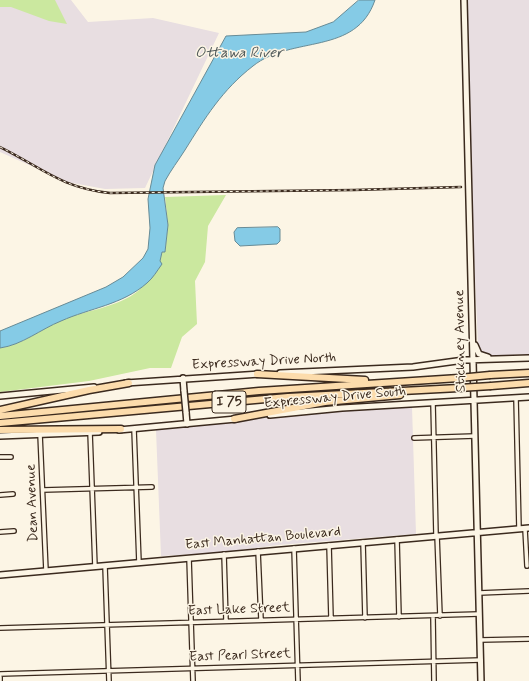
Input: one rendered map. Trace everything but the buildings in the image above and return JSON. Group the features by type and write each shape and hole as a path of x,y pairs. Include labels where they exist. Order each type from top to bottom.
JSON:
{"highway":[{"name":"I 75","path":"0,416 259,391 529,373"},
{"path":"257,374 398,381"},
{"path":"0,410 89,390 129,383"},
{"name":"I 75","path":"0,423 274,398 529,383"},
{"path":"234,419 337,400 459,388"},
{"path":"0,430 121,429"}],"main road":[{"name":"Stickney Avenue","path":"464,0 481,681"},
{"path":"473,338 477,351 483,356 529,357"},
{"name":"Expressway Drive North","path":"0,396 183,378 413,366 474,360 529,357"},
{"path":"183,378 188,424"},
{"name":"Expressway Drive South","path":"0,436 134,429 327,409 529,397"},
{"name":"East Manhattan Boulevard","path":"0,575 437,535 524,529"}],"street":[{"path":"516,398 527,566"},
{"path":"433,403 440,616"},
{"path":"134,429 139,563"},
{"path":"90,432 95,566"},
{"name":"Dean Avenue","path":"40,434 46,571"},
{"path":"414,438 475,436"},
{"path":"0,457 11,457"},
{"path":"43,490 152,486"},
{"path":"0,495 13,494"},
{"path":"0,532 14,531"},
{"path":"397,539 399,617"},
{"path":"363,542 365,618"},
{"path":"329,545 331,618"},
{"path":"294,548 298,681"},
{"path":"258,551 261,620"},
{"path":"224,554 226,621"},
{"path":"189,558 193,681"},
{"path":"105,566 109,681"},
{"path":"479,593 529,591"},
{"name":"East Lake Street","path":"0,628 479,614"},
{"path":"433,616 434,681"},
{"path":"480,640 529,639"},
{"name":"East Pearl Street","path":"0,674 481,660"}],"shaded area":[{"path":"0,0 71,0 88,22 153,18 219,33 145,188 105,189 67,182 0,152"},
{"path":"463,0 529,0 529,354 488,356 482,354 478,346"},
{"path":"399,406 412,407 416,534 278,545 218,553 161,556 156,430 317,412"}],"green space":[{"path":"0,0 55,0 67,24 49,21 11,7 0,7"},
{"path":"226,195 208,226 205,262 195,281 197,324 182,337 171,368 150,368 89,381 0,392 0,348 16,344 61,320 121,301 138,291 145,283 152,273 162,252 165,252 168,225 165,197"}],"water":[{"name":"Ottawa River","path":"359,0 375,0 366,18 353,30 338,37 286,50 269,57 253,66 242,75 215,105 165,181 163,188 168,225 165,252 162,252 160,261 162,264 149,281 137,290 116,301 54,324 16,344 0,348 0,331 106,287 123,277 143,258 148,249 150,228 148,199 155,165 226,36 306,32 333,22"},
{"path":"278,227 280,229 280,241 277,244 240,246 235,241 234,232 237,228"}],"railway":[{"path":"0,147 64,182 78,187 110,193 461,187"}]}
